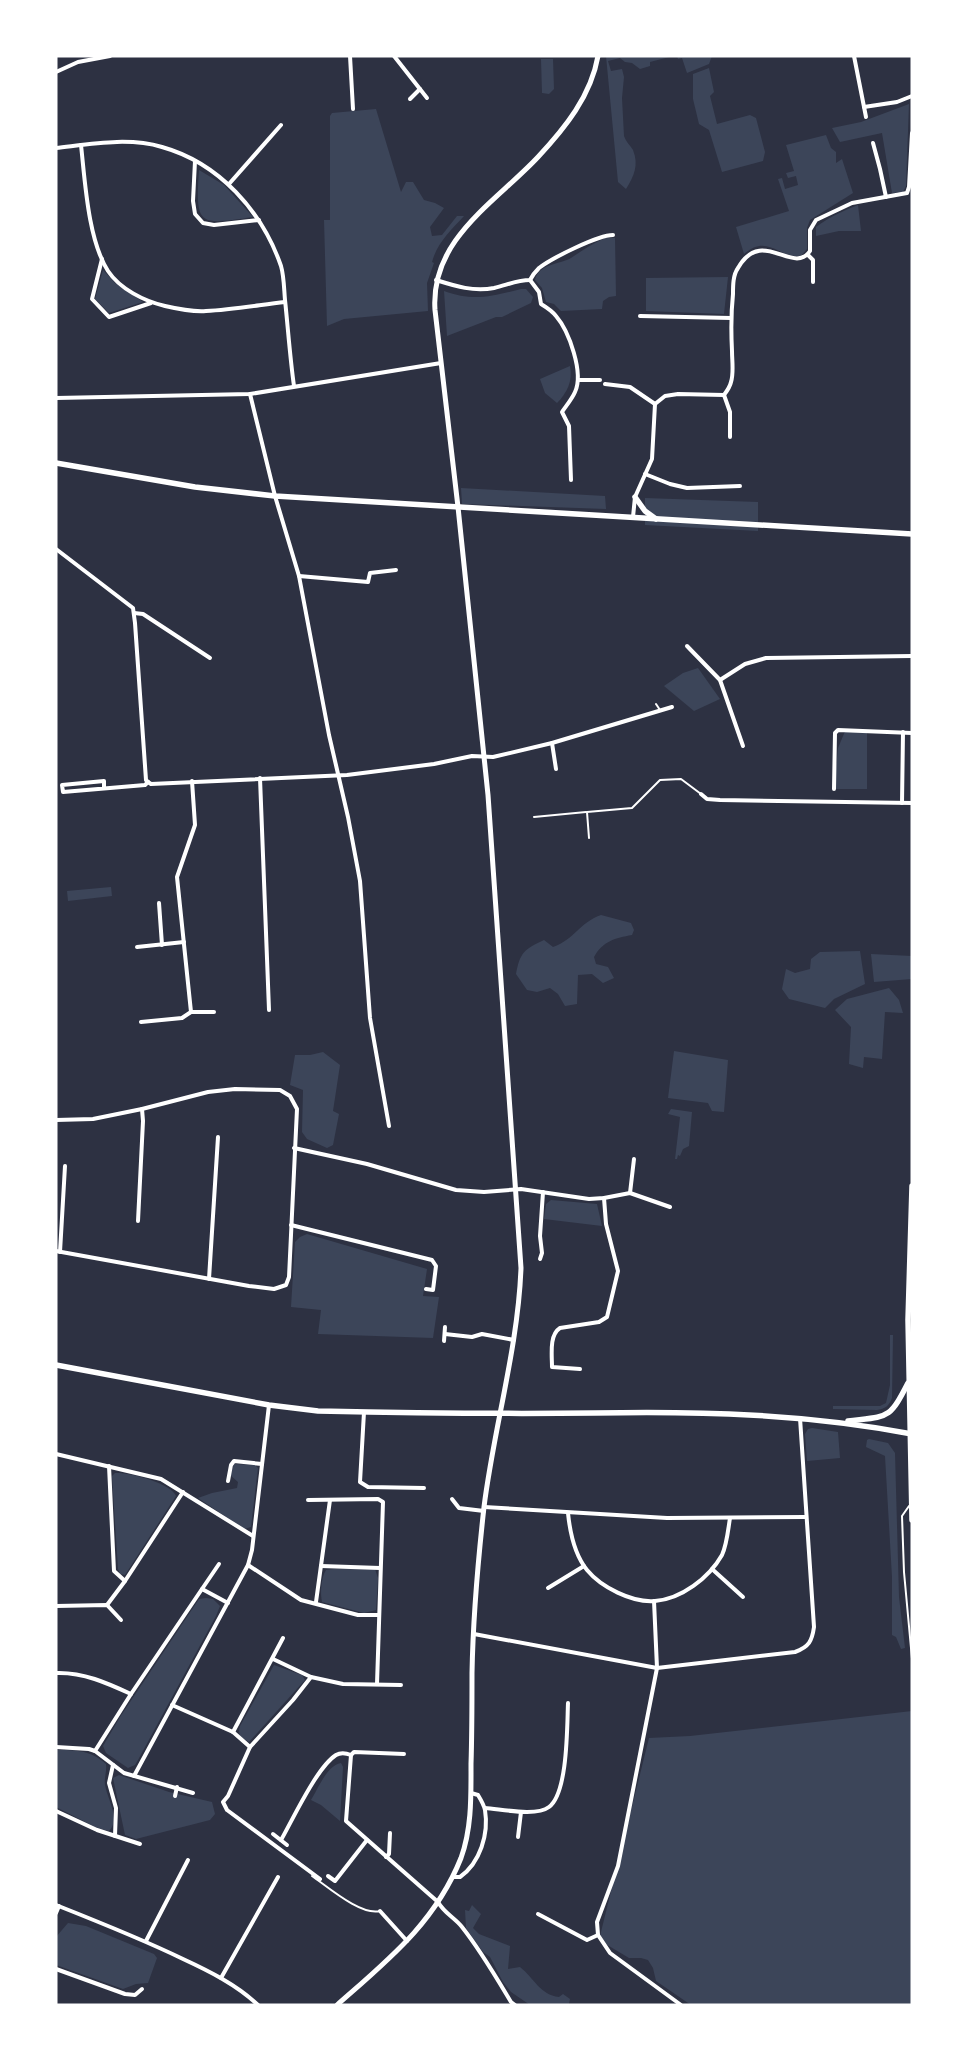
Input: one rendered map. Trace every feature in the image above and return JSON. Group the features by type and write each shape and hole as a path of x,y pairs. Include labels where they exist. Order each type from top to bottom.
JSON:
{"main road":[{"path":"56,463 194,487 275,496 912,534"},
{"path":"635,497 646,511 656,519"},
{"path":"912,1186 909,1380 912,1520"},
{"path":"56,1365 269,1405 318,1411 698,1413 841,1422 910,1434"},
{"path":"841,1422 877,1418 890,1412 896,1408 909,1380"}],"street":[{"path":"77,56 78,62"},
{"path":"56,72 78,62 110,56"},
{"path":"350,56 353,109"},
{"path":"394,56 427,98"},
{"path":"337,2005 424,1922 453,1877 462,1856 471,1793 474,1634 484,1509 499,1412 519,1306 521,1268 492,852 458,508 435,310 436,280 448,253 464,229 538,157 576,111 591,84 598,56"},
{"path":"854,56 866,117"},
{"path":"410,99 420,89"},
{"path":"864,107 897,102 912,96"},
{"path":"229,184 280,126"},
{"path":"730,438 730,412 724,395 732,380 731,318 733,284 738,267 758,250 771,250 792,259 803,258 808,255 811,247 810,230 812,223 852,203 903,195 909,190 912,133"},
{"path":"56,148 105,142 161,147 195,161 229,184 259,220 282,267 294,386"},
{"path":"873,143 886,198"},
{"path":"81,145 90,220 102,258 109,271 127,289 150,303 175,309 204,312 285,302"},
{"path":"195,161 193,201 195,214 203,224 214,225 259,220"},
{"path":"530,280 544,265 598,237 613,235"},
{"path":"808,255 813,260 813,282"},
{"path":"102,258 92,299 109,317 150,303"},
{"path":"436,280 464,289 480,289 501,286 520,280 530,280"},
{"path":"530,280 539,292 541,304 553,313 560,322 576,358 578,380 575,392 562,412 569,426 571,480"},
{"path":"640,316 731,318"},
{"path":"56,398 250,394 441,363"},
{"path":"578,380 600,380"},
{"path":"605,384 630,387 655,404"},
{"path":"250,394 275,496 299,576 328,735 360,881 370,1018 388,1126"},
{"path":"633,517 635,497 652,459 655,404 665,396 678,394 724,395"},
{"path":"645,474 670,484 687,488 740,486"},
{"path":"56,549 130,604 134,613 146,780 151,784 338,775 434,764 472,756 493,757 552,743 672,707"},
{"path":"299,576 368,582 370,573 396,570"},
{"path":"134,613 143,614 210,658"},
{"path":"687,646 720,680 743,746"},
{"path":"720,680 745,664 766,658 912,656"},
{"path":"834,788 835,733 838,730 912,732"},
{"path":"902,803 903,732"},
{"path":"552,743 556,769"},
{"path":"260,778 269,1010"},
{"path":"104,788 104,781 62,785 63,792 145,785 148,782"},
{"path":"191,1012 177,878 195,825 192,781"},
{"path":"701,794 707,799 720,800 912,804"},
{"path":"159,903 162,945"},
{"path":"137,947 184,942"},
{"path":"141,1022 182,1018 191,1012 214,1012"},
{"path":"56,1120 93,1118 142,1109 208,1092 235,1089 280,1090 290,1096 297,1109 288,1282 286,1286 274,1289 58,1252 65,1166"},
{"path":"138,1221 142,1109"},
{"path":"209,1279 218,1137"},
{"path":"294,1148 367,1164 456,1190 484,1192 515,1189 589,1199 604,1198 630,1192 670,1207"},
{"path":"630,1192 634,1159"},
{"path":"540,1259 542,1253 540,1214 543,1192"},
{"path":"580,1369 552,1367 553,1337 560,1328 599,1322 607,1317 618,1271 606,1224 604,1198"},
{"path":"291,1225 432,1260 436,1266 434,1290 426,1289"},
{"path":"444,1341 445,1327"},
{"path":"445,1334 472,1337 482,1334 514,1340"},
{"path":"134,1776 248,1565 269,1405"},
{"path":"364,1412 360,1482 368,1487 424,1488"},
{"path":"474,1634 657,1668 795,1652 810,1644 814,1626 805,1517 800,1418"},
{"path":"56,1454 161,1479 253,1536"},
{"path":"228,1481 231,1465 234,1462 262,1464"},
{"path":"109,1466 114,1571 125,1581"},
{"path":"107,1605 125,1581 183,1492"},
{"path":"308,1500 378,1499 383,1502 376,1684"},
{"path":"452,1499 459,1508 667,1518 805,1517"},
{"path":"316,1602 330,1500"},
{"path":"568,1513 573,1544 584,1566 596,1579 626,1596 654,1601 675,1597 694,1585 712,1569 725,1546 730,1518"},
{"path":"96,1752 131,1694 219,1564"},
{"path":"248,1565 301,1600 316,1602 358,1615 379,1615"},
{"path":"321,1566 380,1568"},
{"path":"548,1588 584,1566"},
{"path":"712,1569 743,1597"},
{"path":"202,1590 228,1603"},
{"path":"654,1601 657,1668 618,1866 597,1922 598,1935 610,1953 681,2005"},
{"path":"56,1606 107,1605 122,1620"},
{"path":"233,1732 283,1638"},
{"path":"273,1659 311,1677 343,1684 401,1685"},
{"path":"56,1673 72,1672 102,1681 131,1694"},
{"path":"311,1677 298,1695 250,1747 228,1796 223,1802 227,1810 320,1879"},
{"path":"485,1808 521,1812 549,1808 555,1800 561,1783 566,1757 568,1703"},
{"path":"172,1705 233,1732 250,1747"},
{"path":"56,1747 74,1747 96,1752 119,1770 193,1793"},
{"path":"281,1840 322,1769 334,1756 346,1753 351,1755 354,1752 404,1754"},
{"path":"351,1755 346,1821 438,1902 442,1909 461,1926 482,1954 511,2002 515,2005"},
{"path":"113,1765 109,1783 116,1808 115,1836"},
{"path":"175,1796 177,1788"},
{"path":"453,1877 460,1877 471,1869 481,1849 485,1830 485,1808 478,1795 471,1793"},
{"path":"56,1811 97,1830 140,1844"},
{"path":"518,1837 521,1812"},
{"path":"386,1857 389,1854 390,1833"},
{"path":"273,1834 287,1845"},
{"path":"328,1876 335,1881 367,1840"},
{"path":"146,1941 188,1860"},
{"path":"221,1978 278,1877"},
{"path":"56,1913 58,1905 146,1941 221,1978 258,2005"},
{"path":"380,1911 407,1940"},
{"path":"538,1914 587,1940 598,1935"},
{"path":"56,1969 125,1994 135,1995 142,1989"}],"lane":[{"path":"656,704 661,711"},
{"path":"534,817 632,808 657,782 665,779 681,779 701,794"},
{"path":"587,812 589,838"},
{"path":"911,1504 902,1516 907,1616 912,1659"},
{"path":"312,1876 356,1906 374,1913 380,1911"}],"shaded area":[{"path":"606,56 673,56 650,62 650,66 640,69 620,58 608,61 611,71 622,69 624,77 622,98 624,136 633,150 636,161 633,175 626,189 618,182"},
{"path":"677,56 712,56 709,64 687,73 682,58 678,59"},
{"path":"541,59 553,59 554,89 549,94 542,93"},
{"path":"709,68 714,92 710,96 717,124 750,115 756,118 765,152 763,161 722,172 709,130 699,124 693,99 693,74"},
{"path":"909,104 906,186 903,192 892,193 882,133 840,142 832,128 861,122"},
{"path":"376,109 401,192 406,182 413,182 424,200 444,208 430,227 432,236 442,235 457,216 464,216 445,237 434,255 432,262 434,263 427,283 428,311 344,319 327,326 324,220 330,220 330,116 332,113"},
{"path":"826,135 831,148 836,152 836,163 842,159 853,193 810,220 807,228 807,249 801,256 786,254 767,246 752,248 744,254 736,227 789,211 778,179 782,178 785,189 798,185 796,176 788,178 786,173 794,171 786,145"},
{"path":"199,170 224,185 253,217 221,221 211,221 204,218 198,203"},
{"path":"858,205 861,231 839,231 816,236 816,227 836,214"},
{"path":"605,238 615,238 616,296 609,297 603,301 602,309 561,311 554,304 546,302 542,288 535,280 537,274 546,267 569,259"},
{"path":"103,270 115,283 143,302 109,313 95,299"},
{"path":"728,277 724,314 646,311 646,278"},
{"path":"526,289 533,297 531,303 502,317 496,317 447,336 444,291 465,296 483,297"},
{"path":"570,366 571,377 568,386 564,395 557,403 545,393 540,379"},
{"path":"461,488 605,496 606,509 462,504"},
{"path":"645,498 758,502 758,531 645,525"},
{"path":"698,668 720,699 694,711 664,686 683,673"},
{"path":"846,729 867,731 867,789 834,789 838,748"},
{"path":"111,887 112,896 68,901 67,891"},
{"path":"601,915 631,923 634,930 632,935 615,939 605,944 594,957 596,964 608,967 614,978 603,983 592,974 578,975 577,1004 565,1006 558,994 550,988 537,992 527,990 516,974 519,961 524,952 544,940 553,947 560,944 587,922"},
{"path":"860,951 865,984 834,999 825,1008 789,999 782,989 786,969 795,973 810,969 811,959 820,952"},
{"path":"871,954 912,956 912,979 874,982"},
{"path":"889,988 899,1000 903,1013 885,1012 882,1059 864,1057 863,1068 849,1064 851,1027 835,1010 847,999"},
{"path":"674,1051 728,1060 724,1112 712,1111 708,1103 668,1098"},
{"path":"323,1052 340,1065 333,1111 339,1114 333,1145 327,1148 307,1139 302,1132 303,1090 290,1085 295,1055 310,1055"},
{"path":"671,1109 692,1112 689,1146 683,1149 677,1159 675,1159 680,1117 668,1114"},
{"path":"551,1200 597,1204 602,1226 544,1219 546,1204"},
{"path":"307,1234 427,1269 423,1296 439,1297 433,1338 318,1334 321,1310 291,1307 295,1242"},
{"path":"890,1335 893,1335 892,1398 888,1405 877,1410 833,1409 833,1406 880,1406 886,1403 890,1385"},
{"path":"808,1429 838,1432 840,1458 807,1461 805,1434"},
{"path":"867,1440 888,1443 895,1453 899,1597 905,1648 901,1649 896,1637 892,1635 892,1577 885,1456 866,1447"},
{"path":"234,1464 255,1465 258,1468 251,1527 244,1529 198,1498 237,1488 238,1482 230,1475"},
{"path":"115,1473 139,1476 158,1483 172,1491 176,1496 125,1575 120,1574 118,1569 112,1476"},
{"path":"375,1569 378,1578 376,1610 364,1613 322,1602 321,1586 324,1573 326,1570"},
{"path":"199,1599 213,1599 220,1606 216,1616 138,1760 135,1765 128,1768 106,1753 103,1746 120,1717"},
{"path":"274,1665 302,1675 305,1680 249,1742 240,1737 240,1726"},
{"path":"912,1711 912,2005 691,2005 656,1981 653,1968 648,1960 629,1958 599,1940 649,1738 690,1736"},
{"path":"56,1750 89,1753 106,1764 105,1785 114,1815 114,1821 109,1831 97,1828 56,1807"},
{"path":"341,1763 343,1767 340,1821 321,1805 311,1800 331,1768"},
{"path":"119,1775 169,1792 212,1802 215,1814 210,1820 136,1839 125,1835 113,1778"},
{"path":"472,1905 481,1914 473,1928 479,1934 510,1946 508,1969 520,1967 542,1990 552,1996 559,1997 563,1994 570,1999 569,2004 574,2005 530,2005 511,1992 503,1982 490,1957 483,1952 466,1928 465,1910 469,1911"},
{"path":"68,1923 86,1926 154,1954 157,1958 148,1983 136,1984 123,1989 56,1965 56,1937"}]}
